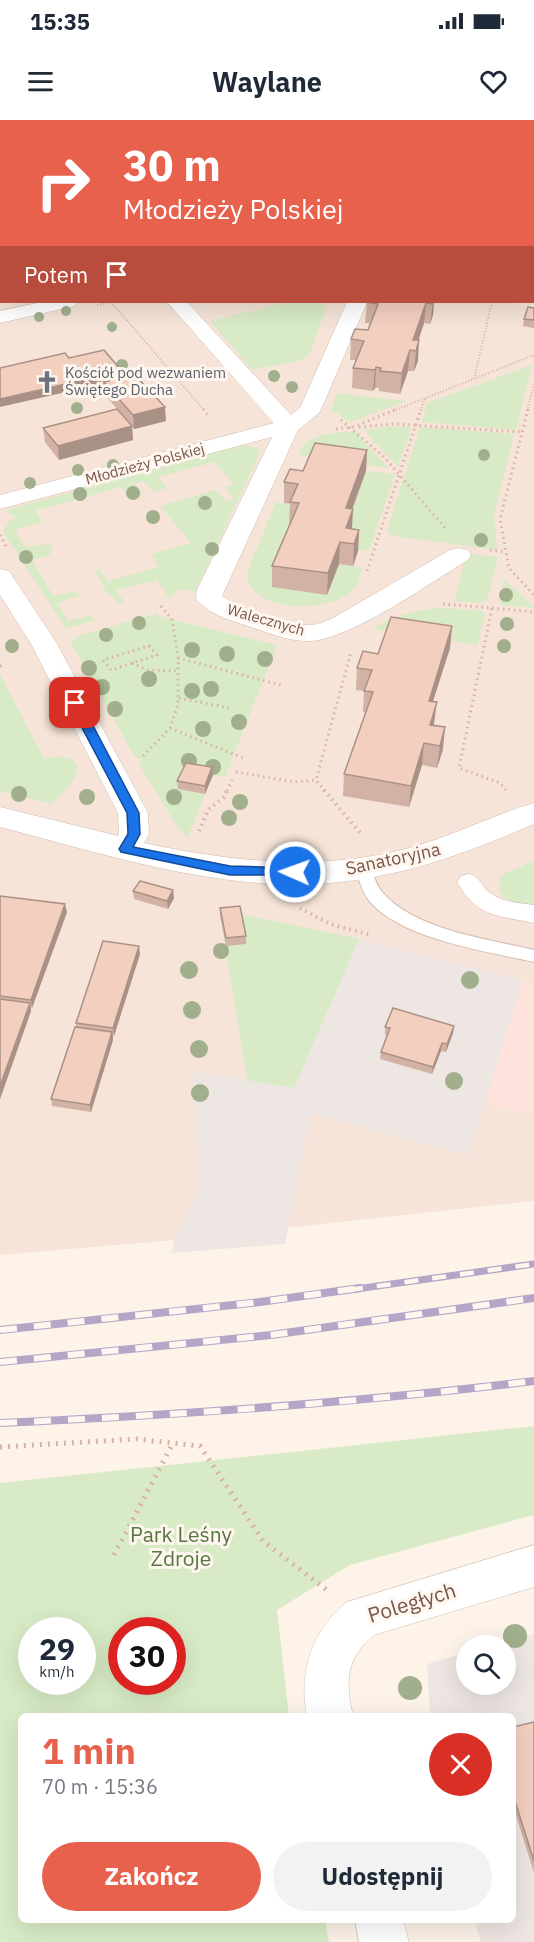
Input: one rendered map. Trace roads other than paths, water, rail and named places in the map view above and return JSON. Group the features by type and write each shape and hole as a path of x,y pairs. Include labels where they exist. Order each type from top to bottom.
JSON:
{"street":[{"path":"0,317 63,303"},
{"path":"183,303 287,431 309,412 357,303"},
{"name":"Młodzieży Polskiej","path":"0,502 231,441 287,431"},
{"name":"Walecznych","path":"287,431 210,590 209,598 217,605 233,613 307,633 315,632 342,624 456,546"},
{"path":"0,576 43,642 133,813 134,834 126,849"},
{"name":"Sanatoryjna","path":"0,817 126,849 230,870 332,872 364,854 448,848 534,813"},
{"path":"470,882 481,899 498,907 534,914"},
{"name":"Poległych","path":"329,1713 326,1700 327,1667 341,1636 362,1617 534,1566"},
{"path":"380,1923 384,1942"}],"lane":[{"path":"364,854 375,897 394,913 455,936 534,956"}],"railway":[{"path":"349,1290 534,1264"},
{"path":"0,1330 260,1302 360,1288"},
{"path":"0,1362 271,1335 534,1298"},
{"path":"0,1423 267,1407 401,1396 534,1381"}],"place":[{"name":"Kościół pod wezwaniem Świętego Ducha","path":"47,382"}],"park label":[{"name":"Park Leśny Zdroje","path":"181,1547"}]}
